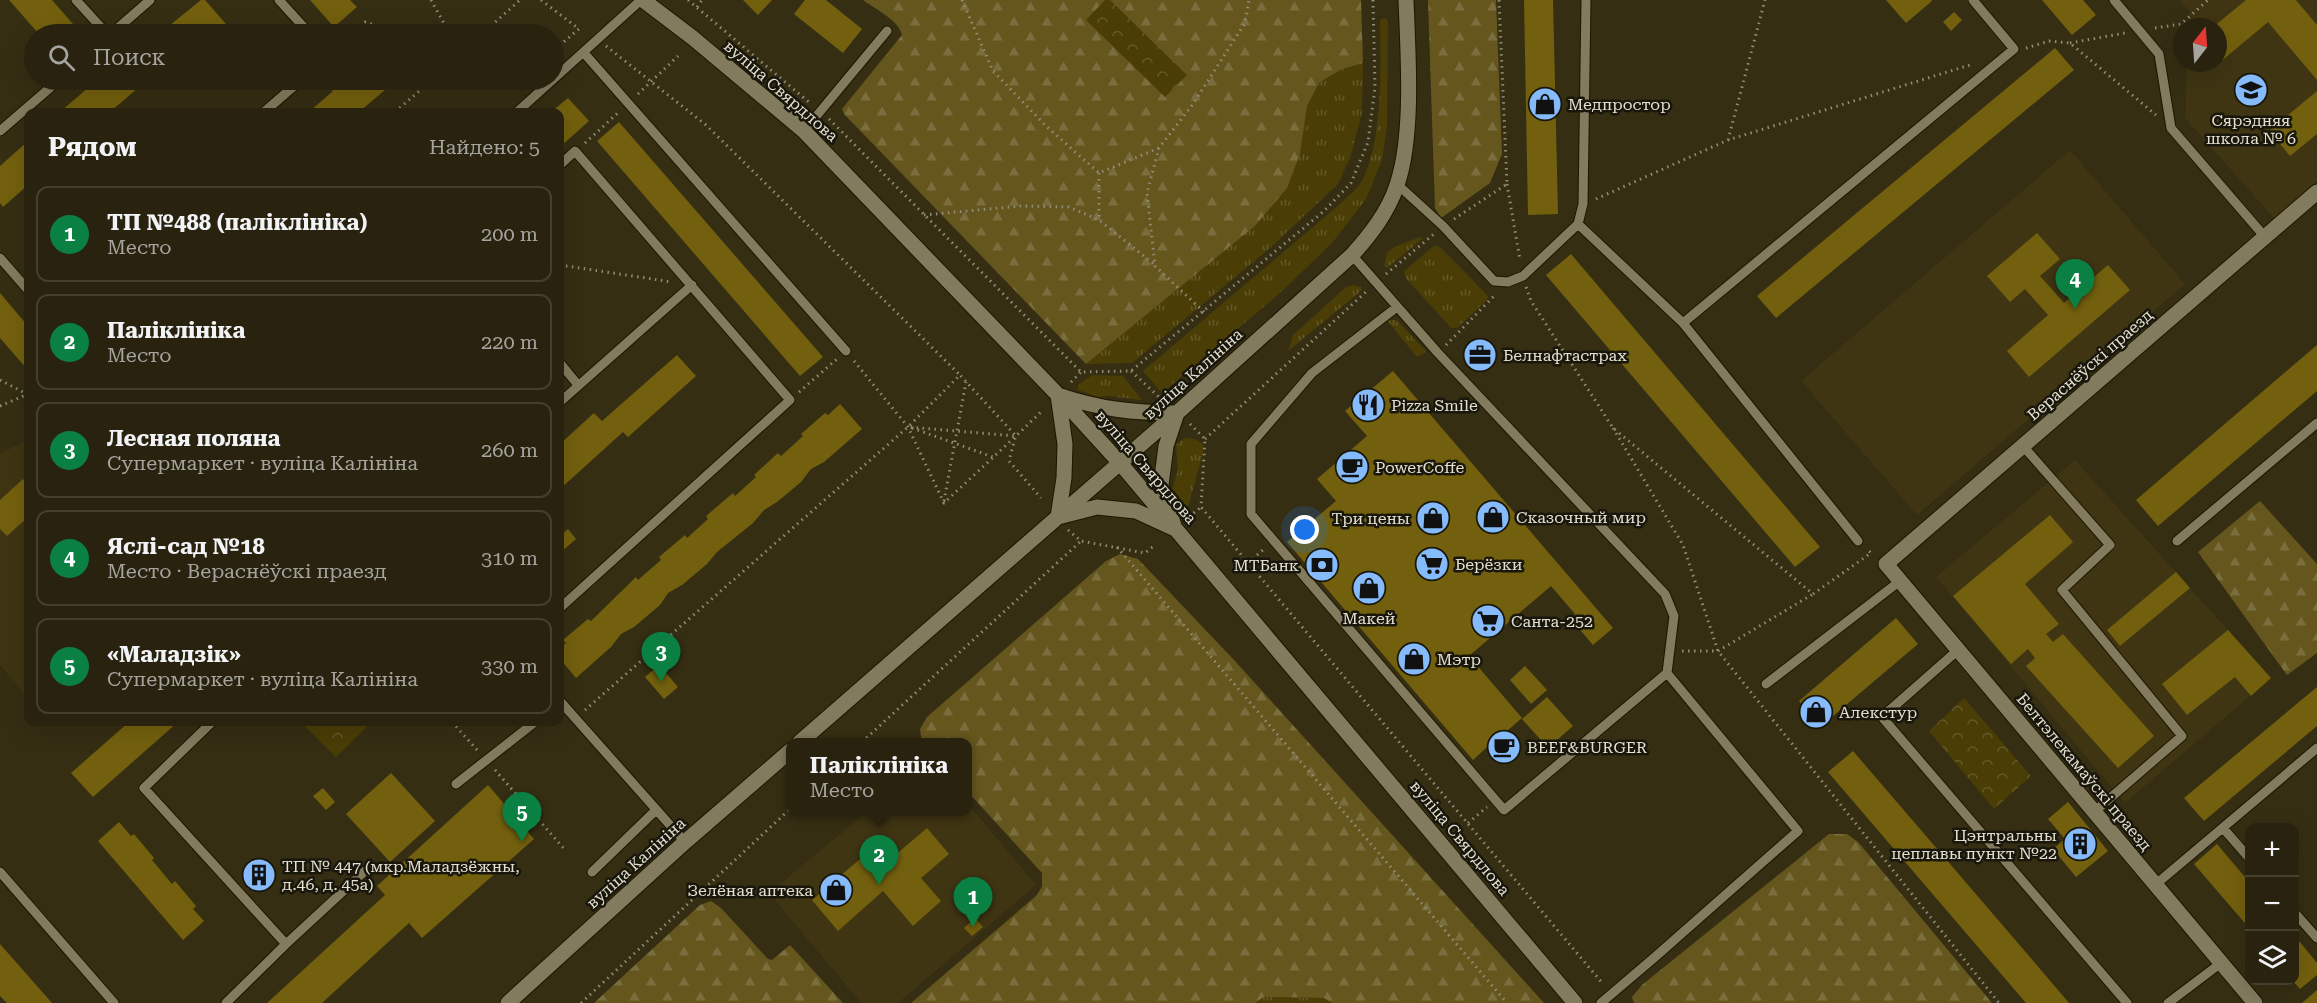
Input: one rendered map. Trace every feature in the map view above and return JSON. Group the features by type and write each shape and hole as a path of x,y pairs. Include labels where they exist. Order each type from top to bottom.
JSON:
{"main road":[{"name":"вуліца Свярдлова","path":"642,0 693,38 804,131 1063,390 1120,463 1179,525 1575,1003"},
{"name":"вуліца Калініна","path":"805,738 1120,463 1183,418 1352,255 1376,226 1398,185 1405,147 1408,76 1406,0"},
{"name":"Вераснёўскі праезд","path":"1886,564 2317,192"},
{"path":"1063,390 1093,407 1183,418 1166,446 1161,485 1179,525"},
{"path":"1063,390 1064,478 1058,517 1097,507 1136,511 1179,525"},
{"name":"Белтэлекамаўскі праезд","path":"1886,564 2255,1003"},
{"name":"вуліца Калініна","path":"508,1003 685,842 786,754"}],"lane":[{"path":"76,0 99,24"},
{"path":"121,24 150,0"},
{"path":"279,0 301,24"},
{"path":"564,71 642,0"},
{"path":"1398,185 1443,226 1494,281 1508,282 1523,276 1578,224 1583,204 1586,0"},
{"path":"1683,323 2014,49 1973,0"},
{"path":"2114,0 2158,54 2171,128 2265,237"},
{"path":"804,131 887,31"},
{"path":"584,53 846,351"},
{"path":"27,108 47,90"},
{"path":"269,108 289,90"},
{"path":"522,108 542,90"},
{"path":"0,131 24,110"},
{"path":"564,161 575,151 790,400 564,604"},
{"path":"1578,224 1683,323 1858,541"},
{"path":"1352,255 1438,353 1665,594 1674,616 1667,674 1504,810 1251,514 1251,444 1312,373 1397,307"},
{"path":"0,258 24,285"},
{"path":"564,398 692,285"},
{"path":"564,368 578,385"},
{"path":"2177,541 2317,423"},
{"path":"2023,446 2110,545 2062,590 2182,736 2094,812"},
{"path":"1766,684 1900,581"},
{"path":"1958,650 1882,717 2127,1003"},
{"path":"1601,1003 1798,831 1667,674"},
{"path":"564,707 685,842"},
{"path":"208,726 144,788 286,944"},
{"path":"456,784 530,726"},
{"path":"2155,885 2317,748"},
{"path":"592,872 655,811"},
{"path":"2223,828 2245,853"},
{"path":"226,1003 365,871"},
{"path":"0,872 114,1003"},
{"path":"2299,917 2317,938"},
{"path":"2168,1003 2221,963"}],"path":[{"path":"431,0 444,24"},
{"path":"493,24 520,0"},
{"path":"541,0 579,29 564,42"},
{"path":"688,0 820,111 1081,372"},
{"path":"697,7 702,0"},
{"path":"962,0 993,71 1046,126 1099,173 1099,220"},
{"path":"1155,266 1147,194 1159,148 1193,104 1245,23 1249,0"},
{"path":"1063,390 1081,372 1131,370 1324,211 1351,183 1368,142 1375,87 1373,0"},
{"path":"1499,0 1507,184 1523,276 1531,301 1613,428 1683,545 1718,651 1999,1003"},
{"path":"1728,140 1765,0"},
{"path":"704,27 712,19"},
{"path":"2008,54 2049,41 2070,43 2171,128"},
{"path":"604,45 706,125 960,375 1016,436"},
{"path":"575,151 678,56"},
{"path":"1583,204 1728,140 1974,64"},
{"path":"400,108 420,90"},
{"path":"1099,173 1159,148"},
{"path":"1507,184 1443,226 1376,283 1205,439 1201,507 1611,994"},
{"path":"924,215 1021,206 1069,207 1099,220 1155,266 1204,312"},
{"path":"564,266 692,285"},
{"path":"1438,353 1508,282"},
{"path":"790,400 846,351 908,427 944,503"},
{"path":"1131,370 1159,397"},
{"path":"575,719 908,427 960,375"},
{"path":"0,380 24,392"},
{"path":"944,503 966,382"},
{"path":"0,406 24,396"},
{"path":"944,503 1047,407"},
{"path":"1183,418 1205,439"},
{"path":"908,427 1016,436"},
{"path":"908,427 993,458"},
{"path":"1613,428 1813,594"},
{"path":"1016,436 1009,461 1041,498"},
{"path":"1179,525 1201,507"},
{"path":"1068,530 1081,541 1145,553 1155,545"},
{"path":"866,738 1081,541"},
{"path":"1248,563 1274,541"},
{"path":"1671,650 1718,651 1813,594 1871,553 1858,541"},
{"path":"1117,548 1507,1003"},
{"path":"456,726 566,851"},
{"path":"1468,824 1496,800"},
{"path":"581,1003 786,813"}],"shaded area":[{"name":"Сярэдняя школа № 6","path":"2179,0 2317,0 2317,181 2274,218 2185,118 2187,72 2227,72 2227,18 2190,18 2190,12"},
{"path":"2070,150 2185,284 1917,515 1801,381"},
{"path":"24,441 24,693 0,665 0,454"},
{"path":"2075,460 2271,678 2125,803 1936,577"},
{"path":"972,809 1036,885 898,1003 861,1003 769,893 862,816 972,816"}],"green space":[{"path":"863,0 1361,0 1363,63 1340,70 1319,83 1307,106 1300,154 1287,188 1255,226 1086,364 844,114 842,109 902,35 892,20"},
{"path":"1105,0 1110,0 1187,75 1165,97 1086,20"},
{"path":"1428,0 1496,0 1502,154 1490,183 1441,218 1435,208"},
{"path":"1385,18 1388,21 1387,126 1382,160 1366,199 1333,242 1281,292 1162,393 1143,371 1339,205 1362,181 1374,145 1377,124 1380,20"},
{"path":"1363,63 1362,113 1350,158 1338,184 1270,248 1132,363 1086,364 1255,226 1300,154 1307,106 1319,83 1340,70"},
{"path":"1420,237 1422,239 1387,268 1384,266 1387,253 1394,247"},
{"path":"1434,246 1439,246 1488,296 1487,300 1457,328 1451,328 1405,277 1404,271"},
{"path":"1353,285 1362,287 1361,291 1288,351 1293,335 1346,287"},
{"path":"1387,320 1396,320 1425,350 1425,353 1417,357"},
{"path":"1092,375 1123,376 1142,400 1097,397 1078,390 1078,385"},
{"path":"1184,438 1194,439 1203,444 1203,453 1188,507 1184,513 1180,513 1171,494 1178,470 1176,445"},
{"path":"2260,501 2317,564 2317,653 2287,675 2198,552"},
{"path":"1120,554 1138,559 1235,661 1544,1003 1332,1003 1324,998 1264,997 1255,1003 911,1003 1036,896 1042,887 1042,873 972,796 972,738 921,738 920,729 927,717 1106,561"},
{"path":"1964,698 2031,776 1994,809 1929,731"},
{"path":"305,726 368,726 336,757"},
{"path":"1829,834 1847,834 1858,842 1992,1003 1634,1003 1632,997 1642,985"},
{"path":"711,901 721,908 768,959 772,960 790,945 843,1003 594,1003 700,905"},
{"path":"1264,997 1324,998 1332,1003 1255,1003"}],"building":[{"path":"9,0 52,0 73,24 30,24"},
{"path":"201,0 205,0 226,24 171,24"},
{"path":"310,0 350,0 357,7 337,24 331,24"},
{"path":"743,0 772,0 758,15"},
{"path":"805,0 826,0 862,29 843,53 794,14"},
{"path":"1524,0 1553,0 1558,214 1528,215"},
{"path":"1886,0 1931,0 1932,1 1906,23"},
{"path":"2042,0 2083,0 2096,15 2072,35"},
{"path":"2246,0 2296,0 2317,25 2317,80 2268,22 2227,56 2227,18 2224,18"},
{"path":"1954,12 1962,20 1951,31 1943,22"},
{"path":"2055,48 2074,70 1776,318 1757,296"},
{"path":"85,90 136,90 115,108 65,108"},
{"path":"332,90 385,90 364,108 313,108 333,91"},
{"path":"2317,91 2317,134 2290,156 2269,131"},
{"path":"568,98 589,121 564,143 564,108 556,108"},
{"path":"619,122 823,357 800,376 597,141"},
{"path":"24,145 24,189 3,207 0,203 0,166"},
{"path":"2037,233 2060,259 2040,276 2064,303 2108,265 2130,290 2029,377 2007,351 2048,315 2025,289 2010,302 1987,276"},
{"path":"1571,254 1820,547 1795,567 1546,275"},
{"path":"0,293 24,321 24,366 0,338"},
{"name":"Белнафтастрах","path":"1479,345 1489,357 1481,364 1471,352"},
{"path":"2317,345 2317,391 2158,526 2136,500"},
{"path":"677,355 696,376 628,437 623,432 564,485 564,440 594,413 602,421"},
{"name":"Берёзки","path":"1393,371 1613,628 1593,645 1570,618 1575,614 1551,586 1469,656 1522,718 1507,731 1516,742 1497,758 1487,747 1473,760 1287,542 1336,501 1317,479 1367,436 1345,411"},
{"path":"840,404 862,429 824,462 811,469 801,482 764,510 753,523 717,552 707,564 682,585 668,593 660,605 634,627 621,634 611,647 576,678 564,664 564,645 566,643 564,639 588,619 591,621 636,577 638,580 661,560 659,557 685,535 687,538 708,519 706,516 733,493 735,496 778,453 781,456 825,413 828,415"},
{"path":"23,479 24,521 7,536 0,529 0,500"},
{"path":"2050,515 2073,542 2025,584 2059,624 2046,634 2053,642 2063,634 2154,736 2118,768 2026,666 2035,658 2028,649 2011,664 1953,596"},
{"path":"568,529 576,539 564,549 564,532"},
{"path":"2176,572 2190,588 2120,646 2107,630"},
{"path":"1896,618 1918,644 1820,727 1799,701"},
{"path":"2228,630 2271,678 2251,696 2235,677 2187,715 2162,684"},
{"path":"659,665 678,687 664,699 645,677"},
{"path":"1525,666 1547,690 1531,704 1510,680"},
{"path":"2317,687 2317,726 2204,821 2184,798"},
{"path":"1547,697 1573,726 1548,748 1522,719"},
{"path":"124,726 173,726 93,797 71,773"},
{"path":"1853,751 2069,1003 2026,1003 1828,772"},
{"path":"391,773 435,821 390,862 346,814"},
{"path":"488,785 534,839 422,938 409,923 322,1003 267,1003 385,895 377,886"},
{"path":"323,788 335,802 326,810 313,796"},
{"name":"Цэнтральны цеплавы пункт №22","path":"2068,802 2108,851 2076,877 2053,849 2065,839 2048,819"},
{"path":"119,822 131,836 134,834 172,884 175,881 196,906 193,909 204,921 183,940 98,841"},
{"path":"927,828 949,854 921,878 941,901 913,926 883,891 838,931 812,900 880,842 893,857"},
{"path":"2217,844 2245,877 2245,923 2194,864"},
{"name":"ТП № 447 (мкр.Маладзёжны, д.46, д. 45а)","path":"256,860 272,881 262,889 245,868"},
{"path":"975,918 983,927 972,936 964,928"},
{"path":"2299,941 2317,963 2317,975 2300,989 2296,985 2299,985"},
{"path":"0,944 52,1003 7,1003 0,996"},
{"path":"2317,990 2317,1003 2302,1003"}],"place":[{"name":"Сярэдняя школа № 6","path":"2251,90"},
{"name":"Медпростор","path":"1545,104"},
{"name":"Яслі-сад №18","path":"2075,309"},
{"name":"Белнафтастрах","path":"1480,355"},
{"name":"Pizza Smile","path":"1368,405"},
{"name":"PowerCoffe","path":"1352,467"},
{"name":"Сказочный мир","path":"1493,517"},
{"name":"Три цены","path":"1433,518"},
{"name":"Берёзки","path":"1432,564"},
{"name":"МТБанк","path":"1322,565"},
{"name":"Макей","path":"1369,588"},
{"name":"Санта-252","path":"1488,621"},
{"name":"Мэтр","path":"1414,659"},
{"name":"Лесная поляна","path":"661,682"},
{"name":"Алекстур","path":"1816,712"},
{"name":"BEEF&BURGER","path":"1504,747"},
{"name":"«Маладзік»","path":"522,842"},
{"name":"Цэнтральны цеплавы пункт №22","path":"2080,844"},
{"name":"ТП № 447 (мкр.Маладзёжны, д.46, д. 45а)","path":"259,875"},
{"name":"Паліклініка","path":"879,885"},
{"name":"Зелёная аптека","path":"836,890"},
{"name":"ТП №488 (паліклініка)","path":"973,927"}]}
